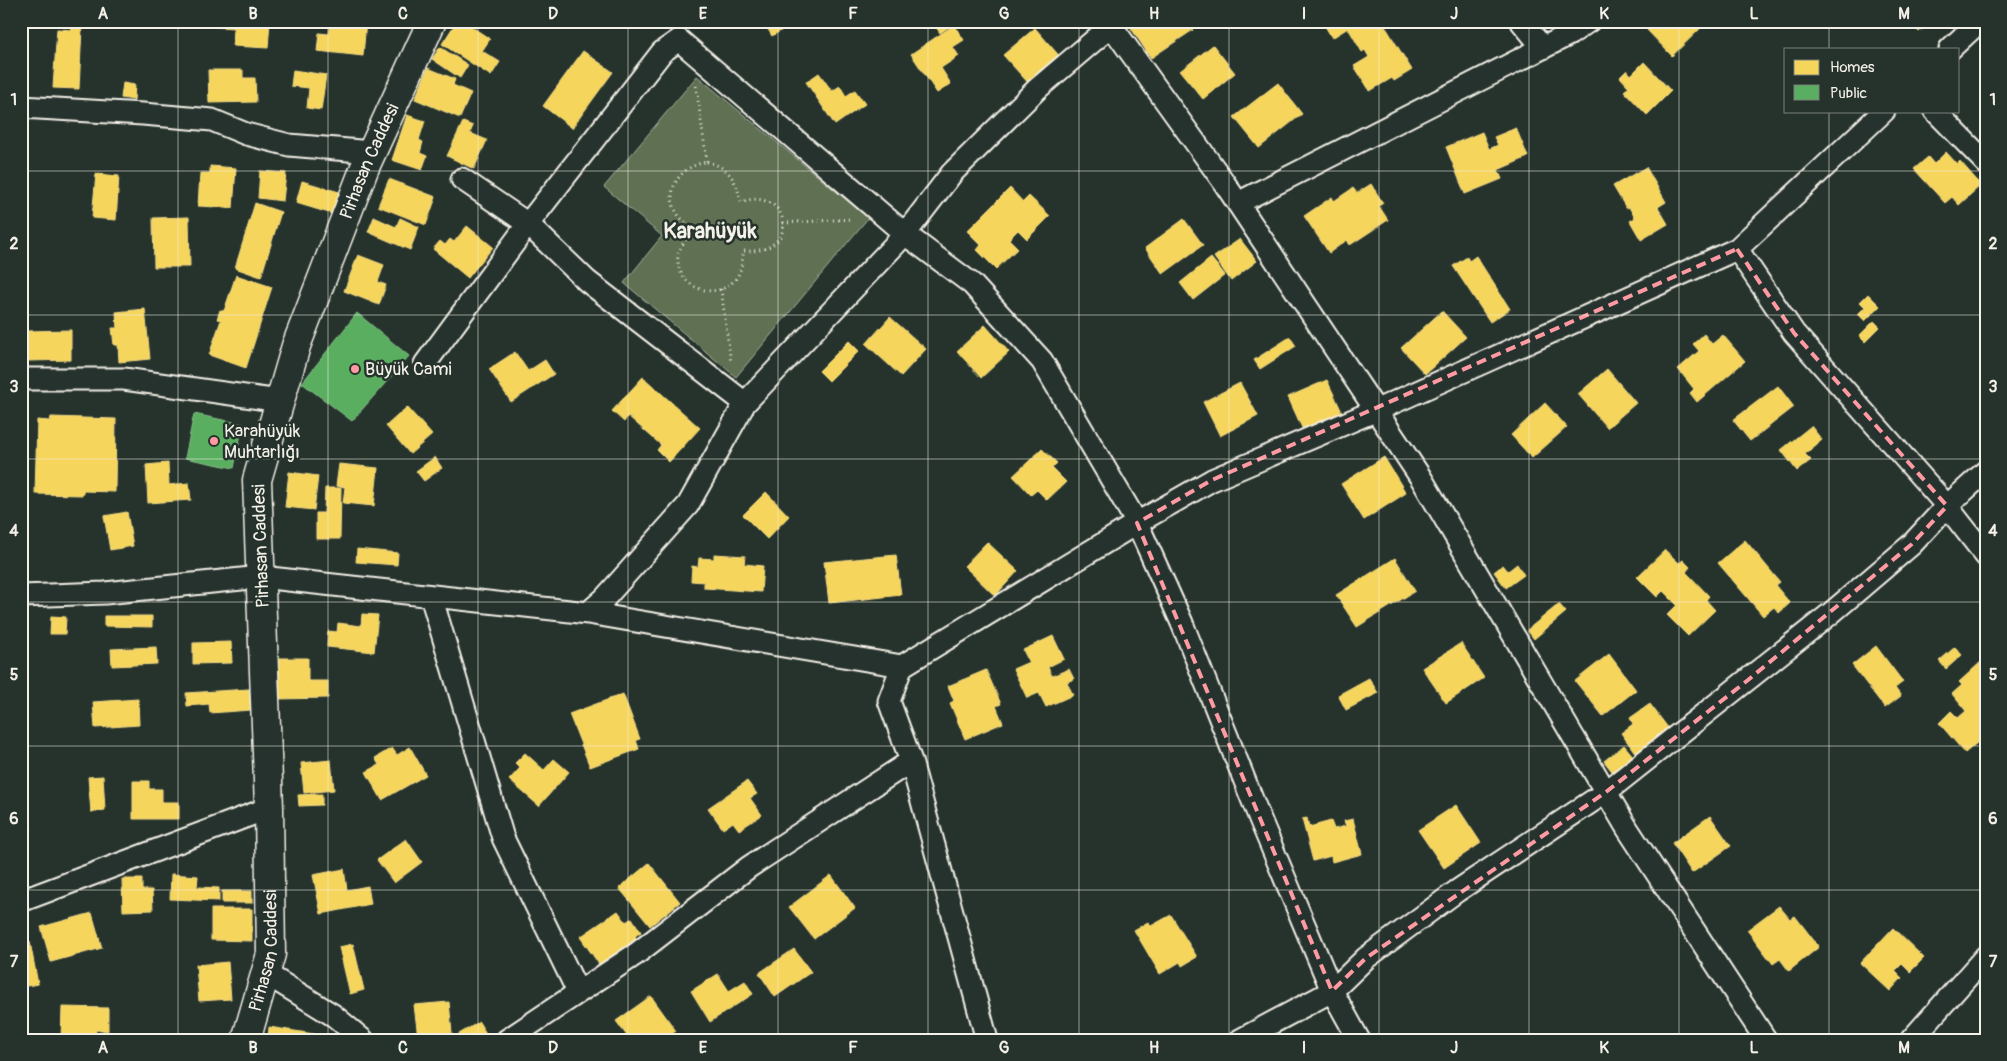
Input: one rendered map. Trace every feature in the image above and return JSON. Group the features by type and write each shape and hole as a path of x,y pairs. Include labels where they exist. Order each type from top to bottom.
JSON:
{"street":[{"name":"Pirhasan Caddesi","path":"246,1040 271,954 269,808 257,480 296,346 372,152 432,21"},
{"path":"1520,21 1543,48"},
{"path":"1238,203 1543,48 1589,21"},
{"path":"1951,48 1980,21"},
{"path":"588,613 604,599 688,505 740,400 905,234 952,173 1037,89 1110,24 1238,203 1421,478 1627,828 1766,1040"},
{"path":"425,364 528,224 662,52 679,40 884,217 972,284 1042,361 1137,523 1182,623 1260,819 1332,991 1359,1040"},
{"path":"21,107 212,120 246,134 289,145 372,152"},
{"path":"987,1040 911,761 889,701 902,666 1137,523 1212,480 1377,410 1736,249 1883,112"},
{"path":"1936,112 1986,163"},
{"path":"462,179 528,224 587,281 740,400"},
{"path":"1736,249 1794,333 1947,506 1986,556"},
{"path":"21,378 124,379 280,401"},
{"path":"1240,1040 1332,991 1366,958 1457,891 1606,792 1830,614 1912,544 1947,506 1986,471"},
{"path":"21,596 105,593 261,577 588,613 902,666"},
{"path":"431,596 503,838 578,992"},
{"path":"507,1040 636,954 749,867 911,761"},
{"path":"21,901 269,808"},
{"path":"1911,1040 1986,956"},
{"path":"265,973 333,1015 363,1040"}],"path":[{"path":"691,51 707,162"},
{"path":"707,162 718,165 734,179 741,202 756,198 765,199 778,210 783,223 781,235 770,248 762,251 744,251 738,275 730,284 721,289 700,290 682,276 678,254 682,244 694,229 680,217 674,207 673,186 686,168 696,163 707,162"},
{"path":"783,223 884,217"},
{"path":"666,235 694,229"},
{"path":"721,289 740,400"}],"highlighted area":[{"path":"1737,249 1794,333 1947,506 1912,544 1748,680 1606,792 1366,958 1332,991 1137,523 1212,480"}],"green space":[{"path":"697,76 868,218 736,377 624,283 662,236 604,187"}],"building: Homes":[{"path":"206,21 270,21 268,48 233,46 234,28 206,26"},
{"path":"351,21 366,21 363,56 317,51 319,33 329,34 331,22 351,23"},
{"path":"457,21 463,21 490,39 482,51 500,62 491,76 442,44"},
{"path":"763,21 797,21 772,36"},
{"path":"932,21 957,21 940,33"},
{"path":"1140,21 1147,21 1151,27 1163,21 1168,28 1179,21 1188,21 1193,30 1151,58 1131,28"},
{"path":"1322,21 1382,21 1412,70 1394,81 1392,78 1370,91 1354,66 1369,57 1365,50 1362,52 1348,28 1332,38"},
{"path":"1656,21 1708,21 1672,56 1647,30"},
{"path":"1910,21 1931,21 1919,32"},
{"path":"954,25 964,40 953,47 959,56 941,68 951,84 937,93 911,54"},
{"path":"72,26 82,27 79,89 53,88 57,29 71,30"},
{"path":"1035,28 1062,59 1031,86 1003,55"},
{"path":"1213,45 1235,73 1203,99 1180,71"},
{"path":"440,47 468,65 460,78 432,59"},
{"path":"583,51 613,72 572,128 543,106"},
{"path":"1644,62 1671,91 1647,115 1624,91 1629,87 1620,77 1627,70 1631,75"},
{"path":"428,68 455,79 453,85 471,93 460,118 415,99"},
{"path":"208,70 243,70 243,78 255,78 256,102 209,103"},
{"path":"293,70 326,75 321,110 307,108 309,88 291,86"},
{"path":"819,73 832,91 840,86 846,96 855,90 865,104 835,125 806,82"},
{"path":"123,83 135,85 134,100 121,98"},
{"path":"1278,83 1302,114 1259,148 1234,117"},
{"path":"407,115 425,121 419,140 423,142 420,153 427,156 422,170 392,160"},
{"path":"463,122 473,126 470,133 487,140 474,169 447,156"},
{"path":"1516,128 1528,157 1498,170 1502,179 1465,194 1446,147 1482,132 1489,149 1498,145 1494,137"},
{"path":"1946,152 1957,164 1960,161 1981,185 1959,205 1952,197 1945,203 1914,169 1928,157 1934,164"},
{"path":"210,166 236,168 233,208 198,206 200,173 210,173"},
{"path":"1646,167 1666,202 1658,207 1668,224 1641,240 1630,221 1635,218 1629,207 1626,208 1613,186"},
{"path":"260,171 286,173 283,201 258,198"},
{"path":"96,174 119,176 116,220 92,218"},
{"path":"389,179 436,197 426,225 378,206"},
{"path":"302,181 346,194 339,216 296,203"},
{"path":"1371,184 1383,203 1379,206 1388,220 1350,245 1347,240 1329,253 1304,216 1332,197 1334,201 1353,188 1357,193"},
{"path":"1010,188 1023,202 1029,196 1050,216 1027,239 1018,230 1009,239 1018,248 996,269 977,250 981,245 967,231"},
{"path":"255,203 281,212 261,277 235,268"},
{"path":"189,217 190,267 154,267 153,218"},
{"path":"374,217 396,227 400,218 419,227 410,250 368,232"},
{"path":"1184,219 1203,245 1163,274 1145,248"},
{"path":"467,226 493,247 468,278 433,249 440,241 445,245 450,239 454,242"},
{"path":"1240,239 1257,261 1231,281 1214,257"},
{"path":"358,255 384,265 378,282 386,285 379,305 344,291"},
{"path":"1476,256 1510,309 1490,322 1453,266 1467,257 1469,261"},
{"path":"1211,258 1225,275 1193,300 1180,283"},
{"path":"236,275 272,287 246,368 209,355 221,320 217,319 220,310 224,311"},
{"path":"1868,294 1880,306 1865,321 1858,314 1865,307 1860,302"},
{"path":"145,309 150,359 119,362 118,345 114,345 112,328 117,328 116,312"},
{"path":"1442,311 1466,337 1425,374 1401,348"},
{"path":"890,317 926,349 901,376 866,344"},
{"path":"1874,321 1880,327 1865,342 1859,336"},
{"path":"985,325 1009,352 981,378 957,351"},
{"path":"71,330 71,360 28,361 27,331"},
{"path":"1704,334 1712,344 1723,335 1745,361 1697,402 1690,393 1694,389 1678,369 1699,351 1693,344"},
{"path":"1290,337 1296,346 1260,369 1254,360"},
{"path":"849,341 859,351 829,381 819,371"},
{"path":"515,352 528,371 545,360 554,374 511,402 489,369"},
{"path":"1607,369 1636,403 1607,428 1578,394"},
{"path":"643,377 700,428 669,462 657,450 661,445 628,416 624,422 612,411"},
{"path":"1327,380 1342,412 1303,430 1288,397"},
{"path":"1240,383 1258,416 1220,436 1203,402"},
{"path":"1778,386 1794,407 1750,441 1733,420"},
{"path":"1545,403 1567,427 1532,458 1511,435"},
{"path":"407,407 432,435 410,454 386,426"},
{"path":"51,417 116,419 115,492 83,491 83,495 35,494 37,420 50,421"},
{"path":"1811,426 1822,440 1805,454 1811,460 1797,471 1781,450"},
{"path":"1042,449 1057,463 1052,468 1066,482 1047,500 1037,490 1031,495 1013,476"},
{"path":"435,457 442,468 424,481 416,471"},
{"path":"1384,457 1406,493 1364,520 1341,484"},
{"path":"168,463 169,485 189,483 191,500 148,503 146,465"},
{"path":"339,464 378,468 374,506 343,503 345,487 336,486"},
{"path":"289,472 318,476 314,510 285,507"},
{"path":"325,488 341,488 340,539 316,539 316,513 324,513"},
{"path":"766,492 789,516 767,539 743,515"},
{"path":"127,512 133,546 110,550 104,516"},
{"path":"1745,540 1780,582 1775,585 1790,603 1779,613 1774,607 1763,616 1718,563"},
{"path":"987,542 1018,571 995,596 964,566"},
{"path":"357,549 398,553 397,565 356,562"},
{"path":"1665,550 1679,563 1683,560 1690,567 1686,572 1709,596 1706,600 1715,610 1688,636 1667,615 1677,605 1663,591 1657,597 1637,577"},
{"path":"714,554 745,556 744,564 763,566 761,592 704,588 704,582 691,581 692,566 698,567 699,558 714,559"},
{"path":"896,555 901,595 829,603 824,562"},
{"path":"1395,558 1415,591 1357,627 1336,595"},
{"path":"1517,564 1524,575 1506,588 1494,572 1503,565 1508,571"},
{"path":"1559,604 1566,612 1534,639 1527,630"},
{"path":"362,614 378,615 374,652 327,647 328,631 337,632 338,623 361,626"},
{"path":"51,616 66,617 65,634 50,634"},
{"path":"104,616 152,616 152,627 104,626"},
{"path":"1053,636 1064,659 1048,667 1052,676 1069,669 1074,679 1067,682 1073,695 1046,707 1039,693 1027,698 1013,669 1029,662 1023,650"},
{"path":"231,642 232,663 193,664 193,643"},
{"path":"1461,643 1484,678 1446,703 1422,668"},
{"path":"1876,646 1903,682 1895,688 1901,696 1885,708 1852,665"},
{"path":"156,647 157,664 112,666 111,649"},
{"path":"1955,647 1962,655 1946,669 1939,661"},
{"path":"1609,654 1636,690 1603,716 1575,681"},
{"path":"277,658 308,658 308,681 328,681 328,698 277,699"},
{"path":"1982,661 1986,665 1986,739 1984,737 1965,753 1939,723 1951,711 1958,718 1966,711 1952,694 1962,685 1959,682"},
{"path":"986,670 1001,704 996,706 1003,723 965,739 950,703 954,701 948,686"},
{"path":"1369,678 1378,693 1346,710 1338,695"},
{"path":"249,689 251,710 210,713 209,704 187,706 186,693"},
{"path":"623,694 640,739 636,740 639,749 590,767 569,714"},
{"path":"138,699 139,725 95,728 93,702"},
{"path":"1650,704 1675,737 1641,761 1621,733 1633,724 1630,718"},
{"path":"23,717 25,736 21,737 21,718"},
{"path":"1624,745 1639,763 1618,779 1604,761"},
{"path":"410,747 426,775 382,800 366,772 379,765 375,758 392,748 397,755"},
{"path":"525,753 544,770 554,759 569,772 539,806 509,780 520,768 515,763"},
{"path":"331,760 334,790 304,793 301,763"},
{"path":"103,776 105,810 91,812 88,777"},
{"path":"133,781 149,781 149,789 162,789 162,802 179,802 179,819 133,819"},
{"path":"747,781 757,794 750,798 762,815 739,830 733,822 723,829 708,808"},
{"path":"21,793 25,793 31,830 21,832"},
{"path":"322,794 322,805 299,806 298,795"},
{"path":"1456,805 1481,843 1444,868 1418,830"},
{"path":"1710,816 1731,846 1692,873 1672,843"},
{"path":"1307,818 1309,827 1331,821 1334,829 1346,826 1344,821 1353,819 1362,854 1332,862 1331,856 1313,861 1302,819"},
{"path":"406,839 422,862 394,883 377,860"},
{"path":"649,863 680,902 650,926 619,888"},
{"path":"344,869 347,890 368,886 371,904 321,914 313,875"},
{"path":"171,874 198,876 197,887 219,888 219,901 170,899"},
{"path":"831,875 855,908 814,939 789,907"},
{"path":"122,879 142,879 142,890 152,890 153,910 123,911"},
{"path":"222,891 252,891 252,903 222,903"},
{"path":"1779,906 1790,919 1795,916 1819,947 1789,971 1780,959 1773,964 1747,930"},
{"path":"211,909 252,909 252,941 211,940"},
{"path":"618,911 626,922 632,918 641,932 635,936 643,948 606,974 580,937"},
{"path":"92,913 102,948 51,962 41,927"},
{"path":"1171,915 1197,957 1182,966 1180,962 1160,974 1134,930 1148,922 1151,926"},
{"path":"1893,928 1924,958 1910,972 1902,964 1895,971 1902,978 1890,991 1860,963"},
{"path":"30,942 38,984 21,987 21,943"},
{"path":"353,944 364,990 350,994 339,947"},
{"path":"794,949 811,972 775,997 759,973"},
{"path":"228,962 231,999 199,1001 196,965"},
{"path":"718,974 729,991 745,981 753,994 710,1022 691,991"},
{"path":"651,996 676,1031 663,1040 630,1040 616,1021"},
{"path":"449,1002 452,1033 418,1037 414,1005"},
{"path":"62,1007 108,1008 108,1031 96,1030 95,1040 61,1040"},
{"path":"479,1022 490,1040 449,1040"},
{"path":"269,1027 314,1034 313,1040 268,1040"}],"building: Public":[{"name":"Büyük Cami","path":"357,313 409,356 352,421 302,383"},
{"name":"Karahüyük Muhtarlığı","path":"194,414 243,424 234,468 185,458"}],"place":[{"name":"Büyük Cami","path":"355,369"},
{"name":"Karahüyük Muhtarlığı","path":"214,441"}],"district":[{"name":"Karahüyük","path":"710,231"}]}
